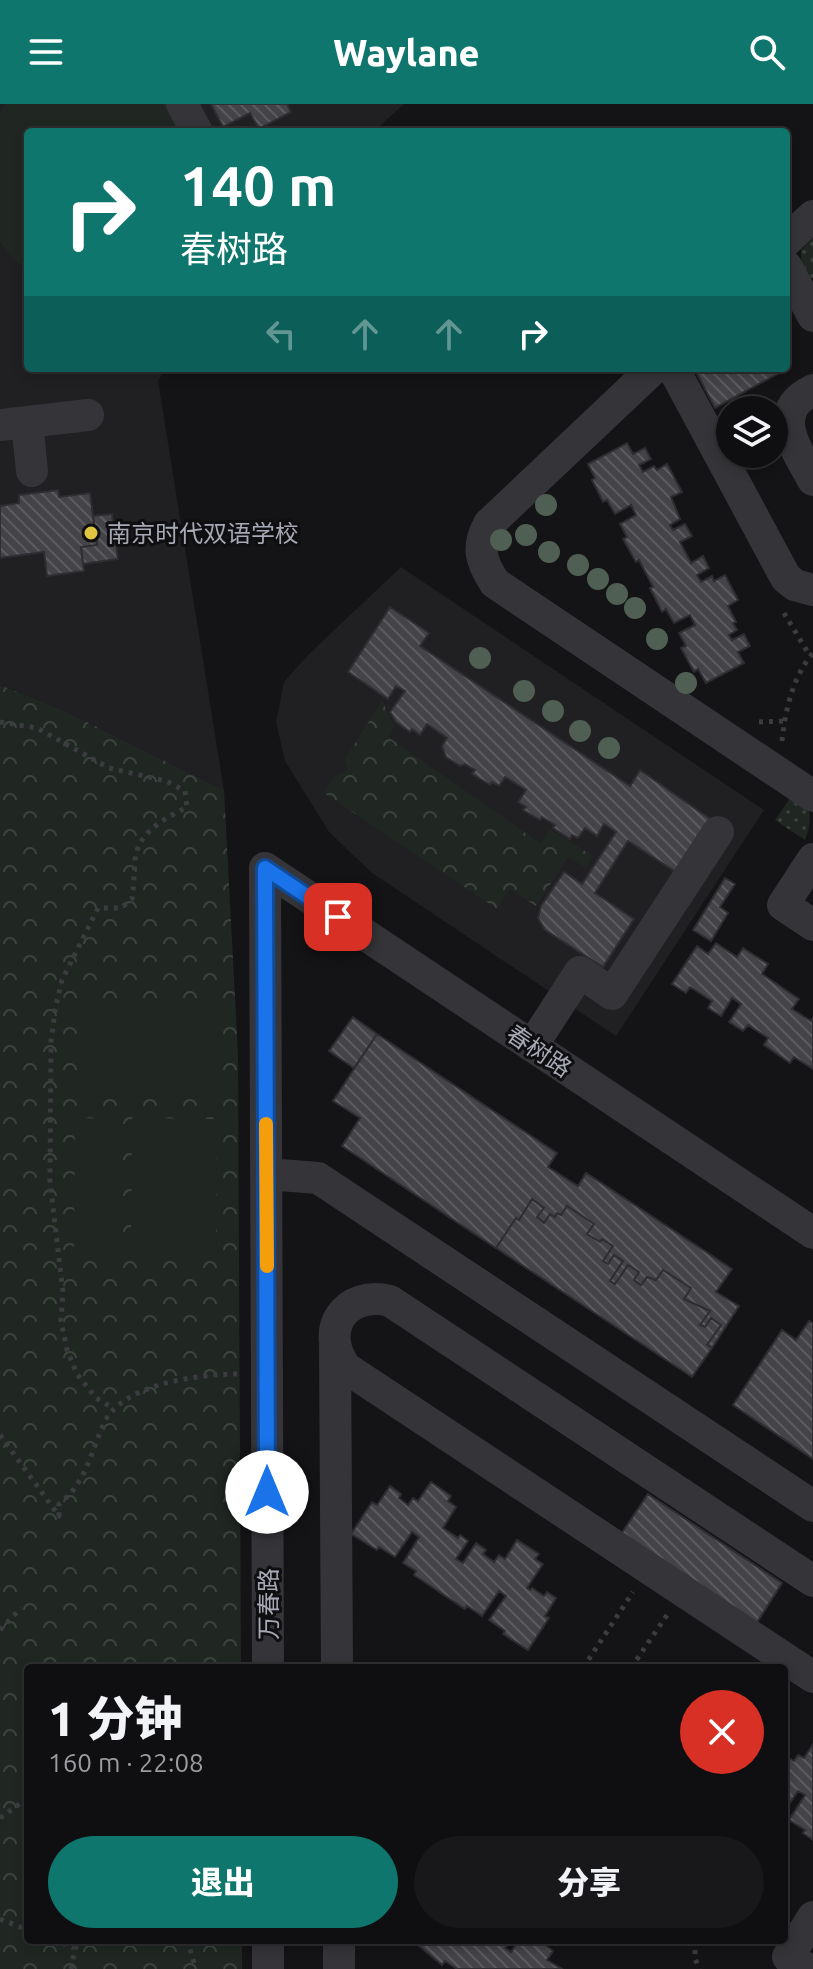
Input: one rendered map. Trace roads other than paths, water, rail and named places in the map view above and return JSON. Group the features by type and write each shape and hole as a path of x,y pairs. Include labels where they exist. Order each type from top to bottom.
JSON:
{"street":[{"path":"182,104 195,128"},
{"path":"790,237 813,216"},
{"path":"790,273 813,316"},
{"path":"650,372 489,524 481,540 482,562 495,583 813,796"},
{"path":"675,372 786,578 795,585 813,590"},
{"path":"813,390 798,401 788,423 789,435 813,480"},
{"path":"32,471 14,423 88,415"},
{"path":"532,1046 580,972 612,994 718,832"},
{"path":"813,859 783,905 813,925"},
{"name":"春树路","path":"265,868 813,1233"},
{"name":"万春路","path":"265,868 268,1664"},
{"path":"267,1174 318,1178 813,1506"},
{"path":"337,1664 334,1334 344,1311 365,1299 390,1301 813,1581"},
{"path":"335,1346 346,1368 813,1677"},
{"path":"798,1967 788,1957 813,1917"},
{"path":"268,1944 268,1969"}],"place":[{"name":"南京时代双语学校","path":"91,533"}]}
